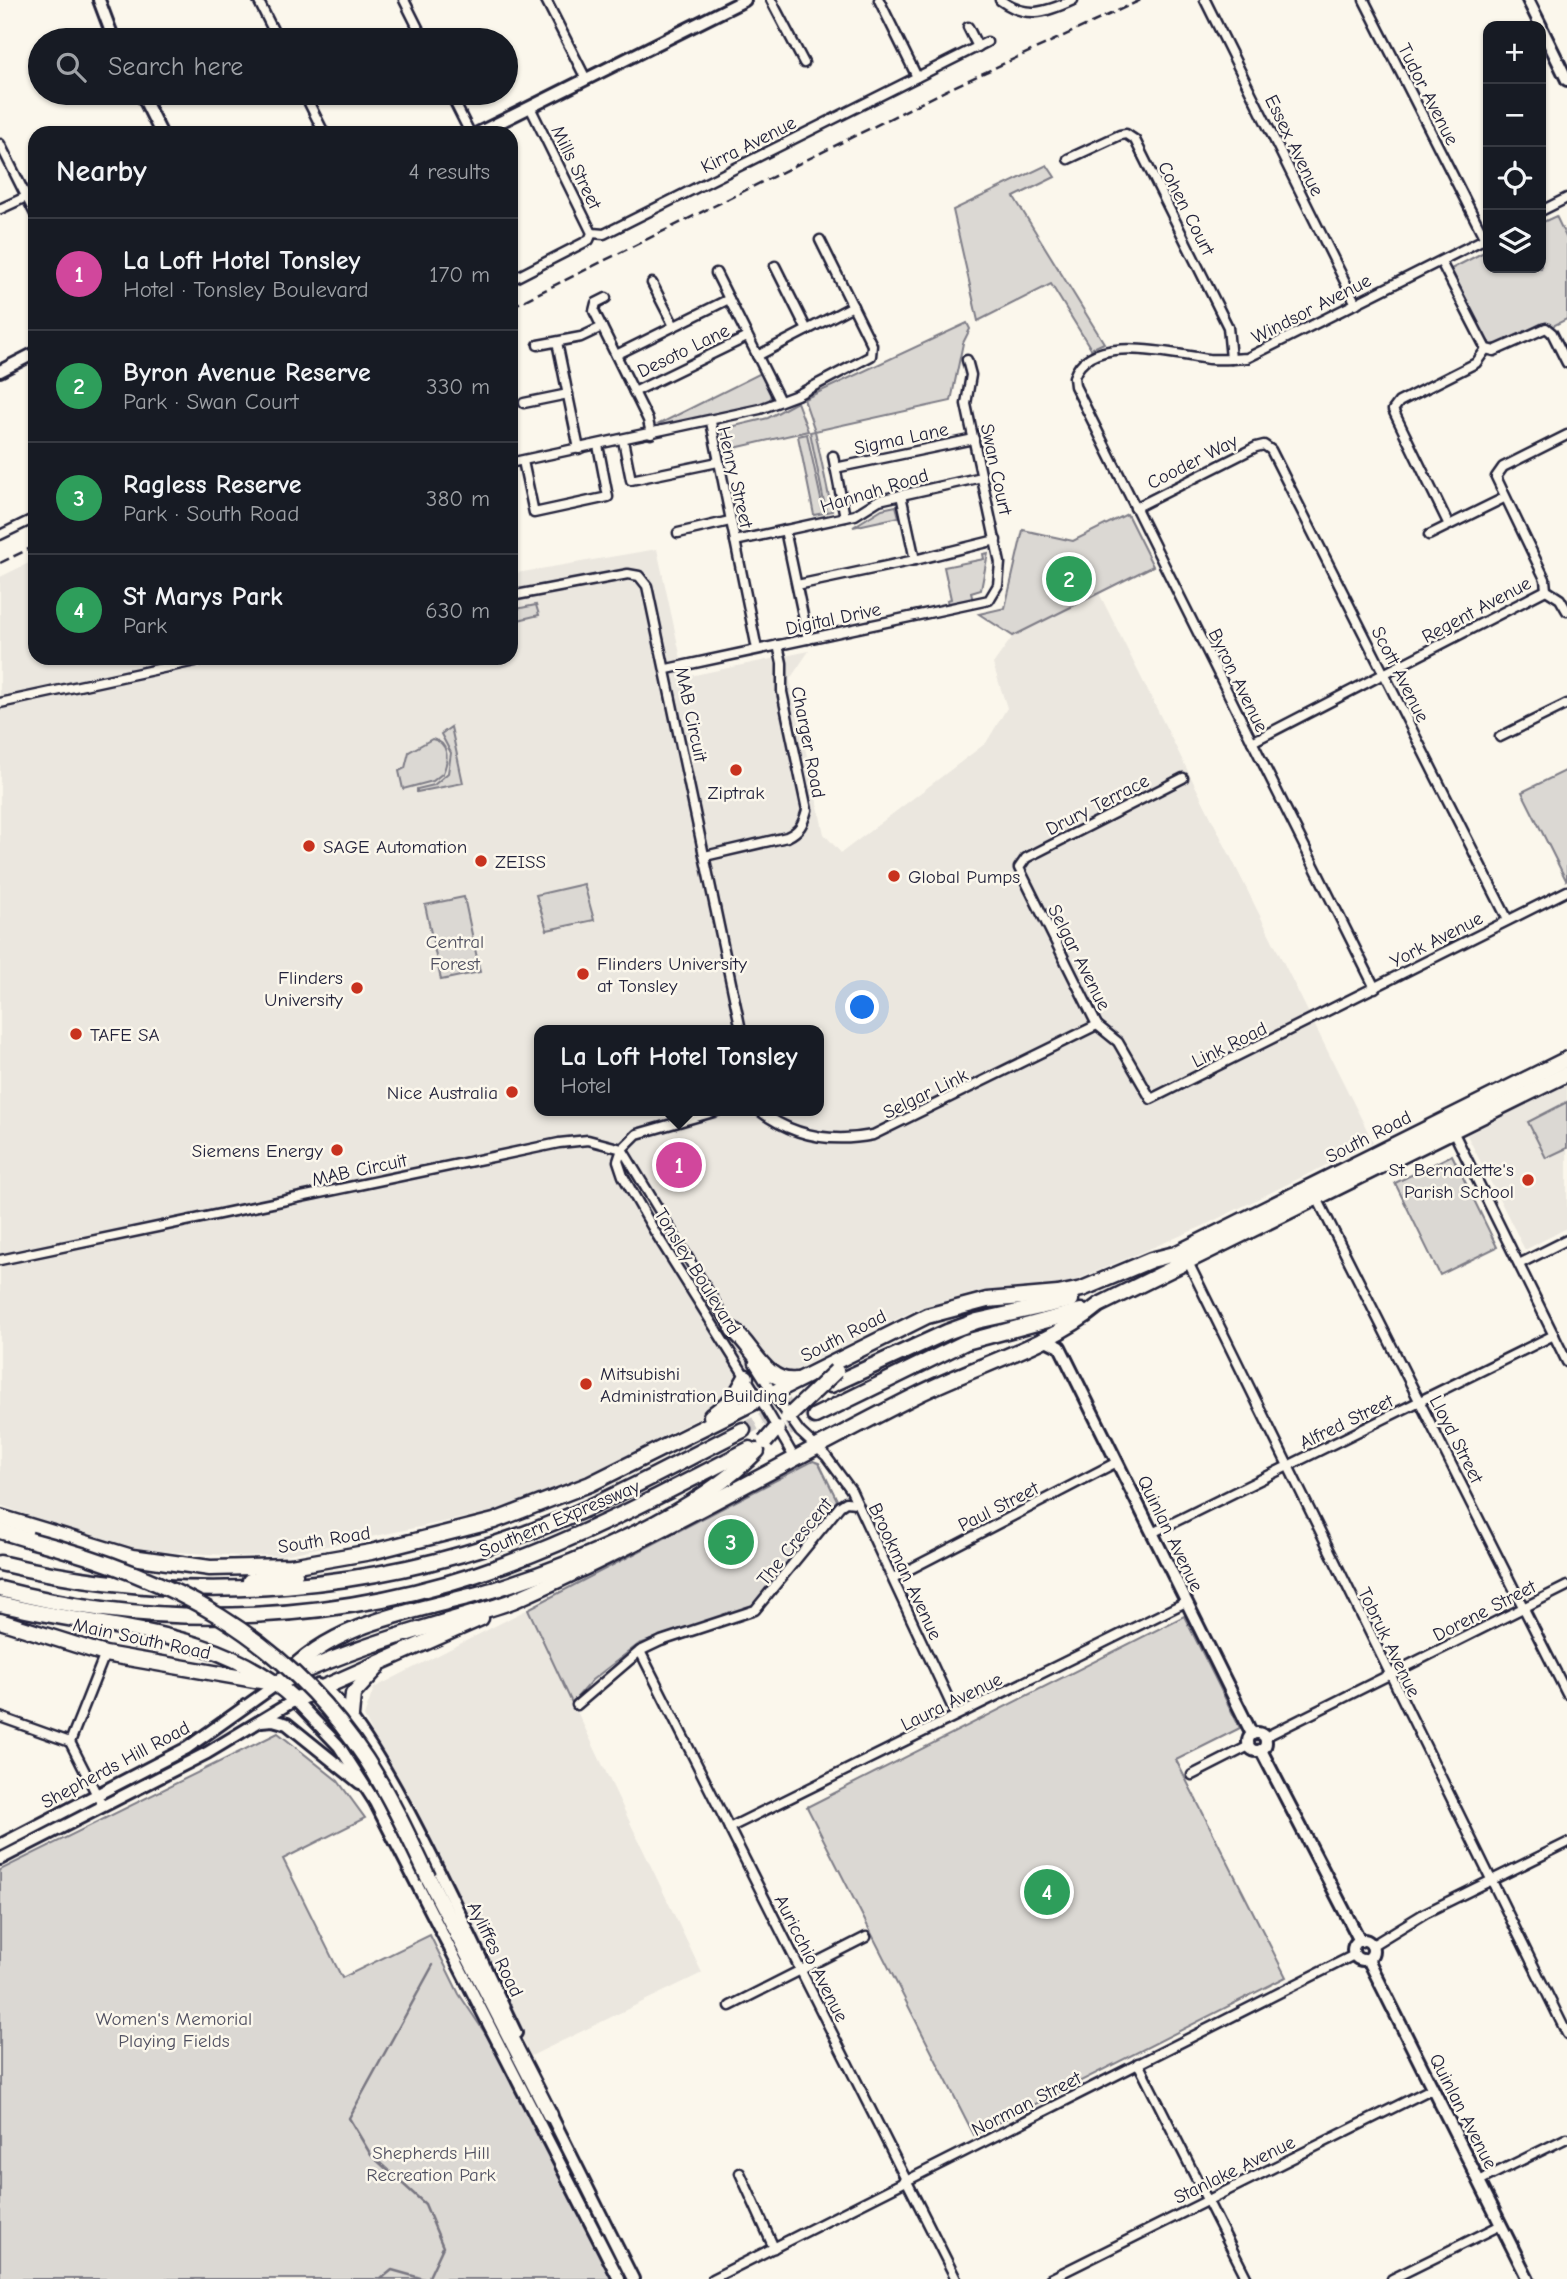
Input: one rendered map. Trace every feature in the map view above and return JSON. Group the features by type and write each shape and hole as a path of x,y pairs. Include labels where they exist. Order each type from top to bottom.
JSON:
{"highway":[{"name":"South Road","path":"295,1700 457,1630 625,1548 936,1386 1066,1327 1181,1258 1449,1125 1567,1059"},
{"name":"South Road","path":"1449,1125 1567,1074"},
{"name":"South Road","path":"0,1517 117,1553 210,1567 291,1566 371,1552 494,1521 590,1484 768,1398 796,1380 881,1337 947,1309 987,1300 1070,1292 1151,1260 1181,1258"},
{"path":"831,1385 947,1332 1092,1293 1181,1258"},
{"path":"815,1416 966,1342 1100,1305"},
{"path":"733,1330 747,1341 762,1364 775,1376 796,1380"},
{"path":"279,1683 304,1659 340,1637 385,1620 500,1588 572,1561 693,1501 724,1480 780,1433 788,1417 836,1371 881,1337"},
{"path":"703,1429 710,1417 739,1392 746,1377"},
{"name":"Southern Expressway","path":"0,1563 81,1578 189,1588 265,1588 319,1584 447,1559 569,1517 743,1430"},
{"name":"Southern Expressway","path":"0,1589 76,1604 150,1613 241,1614 322,1608 390,1597 480,1573 555,1545 750,1449"},
{"path":"189,1588 344,1566 427,1545 477,1530 494,1521"},
{"path":"0,1531 103,1559 158,1581 229,1621 284,1665 333,1715 365,1758 392,1803 550,2115"},
{"name":"South Road","path":"279,1683 331,1661 513,1601"},
{"name":"Ayliffes Road","path":"0,1604 195,1644 242,1662 279,1683 295,1700"},
{"name":"Main South Road","path":"0,1621 104,1654 279,1683"},
{"path":"351,1716 350,1703 354,1691 392,1657"}],"main road":[{"path":"99,0 110,28"},
{"path":"492,126 744,0"},
{"path":"1528,0 1538,21"},
{"path":"1546,36 1567,80"},
{"path":"147,105 158,126"},
{"path":"0,371 28,357"},
{"path":"1042,1338 1059,1346 1066,1327"},
{"name":"Quinlan Avenue","path":"1059,1346 1251,1740"},
{"path":"279,1683 303,1681 321,1687"},
{"name":"Shepherds Hill Road","path":"0,1845 187,1748 279,1683"},
{"name":"Ayliffes Road","path":"321,1687 338,1700 351,1716 386,1772 528,2059 550,2115 633,2279"},
{"name":"Ayliffes Road","path":"295,1700 332,1738 368,1789 467,1987 510,2062 619,2279"},
{"name":"South Road","path":"280,1708 295,1700"},
{"name":"Shepherds Hill Road","path":"0,1859 207,1753 280,1708"},
{"path":"260,1721 273,1720 287,1724 368,1789"},
{"path":"1261,1750 1266,1743 1261,1733 1251,1740 1261,1750 1360,1941 1371,1946 1372,1952 1368,1959 1358,1959 1354,1955 1353,1948 1360,1941"},
{"name":"Quinlan Avenue","path":"1368,1959 1528,2279"}],"street":[{"path":"258,0 272,28"},
{"path":"404,0 418,28"},
{"path":"546,0 586,79"},
{"path":"772,0 804,63"},
{"path":"879,0 916,77"},
{"path":"1000,0 1024,14 1051,11 1073,0"},
{"name":"Essex Avenue","path":"1205,0 1356,304"},
{"name":"Tudor Avenue","path":"1364,0 1483,232"},
{"path":"968,27 978,47"},
{"name":"Kirra Avenue","path":"518,276 591,236 604,234 988,42"},
{"path":"310,105 320,126"},
{"path":"456,105 466,126"},
{"name":"Mills Street","path":"530,107 591,236"},
{"name":"Cohen Court","path":"1068,159 1120,135 1126,134 1135,140 1228,327 1231,359"},
{"path":"0,144 28,201"},
{"path":"0,209 26,197"},
{"path":"1543,210 1567,198"},
{"path":"711,422 780,401 871,356 872,345 820,240"},
{"name":"Windsor Avenue","path":"1075,386 1076,371 1085,362 1109,350 1129,348 1231,359 1247,358 1483,240"},
{"path":"1441,261 1486,349 1494,351 1546,328 1552,332 1567,363"},
{"path":"775,266 807,330"},
{"path":"716,273 780,401"},
{"path":"652,283 674,326"},
{"path":"606,298 596,303 594,311 648,421 651,434"},
{"path":"616,355 729,299"},
{"path":"757,356 853,306"},
{"path":"538,345 581,337 602,327"},
{"name":"Desoto Lane","path":"634,392 747,337"},
{"path":"557,342 579,449"},
{"path":"1449,525 1393,410 1399,402 1476,363 1486,349"},
{"name":"Swan Court","path":"967,360 971,375 967,404 996,540 1001,574 998,585"},
{"name":"Byron Avenue","path":"1075,386 1375,988"},
{"path":"524,403 568,394"},
{"name":"Henry Street","path":"598,445 608,497 534,513 518,461 711,422 757,649"},
{"path":"1567,435 1498,471 1497,483 1545,579 1546,590 1560,599 1567,611"},
{"name":"Sigma Lane","path":"835,468 974,439"},
{"path":"623,440 631,480 719,462"},
{"name":"Cooder Way","path":"1135,508 1265,445"},
{"name":"Scott Avenue","path":"1265,445 1271,450 1508,920"},
{"path":"833,456 845,517"},
{"name":"Hannah Road","path":"735,541 845,517 879,500 982,477"},
{"path":"901,495 915,560"},
{"path":"1429,535 1504,498"},
{"path":"0,535 28,521"},
{"path":"678,533 730,521"},
{"path":"785,530 808,639"},
{"path":"797,585 996,540"},
{"name":"MAB Circuit","path":"518,595 628,574 639,576 647,586 667,669 740,1025"},
{"name":"Digital Drive","path":"667,669 989,600 998,585"},
{"name":"Regent Avenue","path":"1252,742 1546,590"},
{"name":"Charger Road","path":"705,856 787,837 796,833 803,824 807,810 782,692 782,663 778,645"},
{"path":"0,703 176,665"},
{"path":"1500,737 1567,704"},
{"name":"Drury Terrace","path":"1026,858 1183,778"},
{"name":"Selgar Avenue","path":"1026,858 1019,868 1020,875 1097,1025 1118,1042 1151,1099"},
{"name":"York Avenue","path":"1320,1016 1567,891"},
{"name":"Link Road","path":"1151,1099 1320,1016"},
{"name":"Selgar Link","path":"768,1116 792,1130 819,1138 873,1135 1097,1025"},
{"path":"622,1149 646,1130 699,1116"},
{"path":"1449,1125 1567,1362"},
{"name":"MAB Circuit","path":"0,1260 559,1143 588,1140 622,1149"},
{"name":"Tonsley Boulevard","path":"622,1149 733,1330 768,1398 780,1433 795,1459"},
{"name":"Tonsley Boulevard","path":"622,1149 618,1161 623,1176 746,1377 817,1447"},
{"name":"Lloyd Street","path":"1315,1193 1567,1694"},
{"path":"1519,1265 1567,1240"},
{"name":"Tobruk Avenue","path":"1181,1258 1567,2034"},
{"name":"Alfred Street","path":"1152,1533 1554,1335"},
{"name":"Brookman Avenue","path":"817,1447 843,1478 856,1503 956,1716"},
{"name":"Paul Street","path":"893,1578 1117,1462"},
{"name":"The Crescent","path":"577,1705 640,1651 661,1641 755,1610 839,1507 846,1502 856,1503"},
{"name":"Dorene Street","path":"1265,1737 1567,1586"},
{"name":"Laura Avenue","path":"729,1828 1186,1602"},
{"name":"Auricchio Avenue","path":"640,1651 956,2279"},
{"path":"70,1742 104,1654"},
{"path":"0,1717 70,1742 103,1807"},
{"path":"1192,1775 1251,1740"},
{"path":"1371,1946 1425,1913 1567,1843"},
{"path":"730,2006 866,1937"},
{"name":"Norman Street","path":"712,2279 1354,1955"},
{"path":"1138,2063 1247,2279"},
{"name":"Stanlake Avenue","path":"1049,2279 1433,2088"},
{"path":"1479,2181 1567,2138"},
{"path":"740,2173 774,2248"},
{"path":"1392,2279 1501,2225"}],"shaded area":[{"path":"657,549 685,677 809,651 790,679 824,834 841,853 986,743 1007,708 993,664 1013,636 1099,593 1373,1142 1201,1227 1062,1286 973,1293 915,1310 669,1433 635,1455 548,1495 482,1514 284,1555 241,1556 144,1550 59,1527 0,1505 0,577 28,563 28,665 518,665 518,573"},
{"name":"St. Bernadette's Parish School","path":"1567,1084 1567,1228 1525,1250 1467,1135"},
{"path":"528,1609 702,1973 531,2056 364,1716 374,1688"}],"green space":[{"path":"1047,165 1055,177 1014,197 1104,343 1091,349 1051,284 978,321 953,210"},
{"path":"1556,216 1567,239 1567,319 1553,326 1542,323 1500,344 1491,344 1485,338 1451,269 1483,253 1483,273 1546,273 1546,221"},
{"path":"967,323 970,329 963,343 951,401 815,431 804,399"},
{"path":"761,373 771,394 769,404 663,428 659,424"},
{"path":"797,402 808,431 726,450 722,429 768,418"},
{"path":"815,431 832,511 826,512 810,432"},
{"path":"807,434 824,513 814,515 798,436"},
{"path":"896,506 899,517 853,527 882,509"},
{"path":"1127,514 1153,566 1013,636 979,614 1005,608 1023,530 1073,541"},
{"path":"988,553 981,590 971,593 973,600 948,604 947,600 951,599 944,567 984,559 983,554"},
{"path":"536,605 539,615 518,620 518,609"},
{"path":"451,727 463,783 417,792 417,789 434,785 448,773 451,753 441,734"},
{"path":"432,739 445,748 446,763 443,773 433,781 403,789 399,771 405,768 409,752"},
{"path":"1567,770 1567,879 1566,880 1522,792"},
{"path":"584,884 594,920 547,930 536,895"},
{"name":"Central Forest","path":"464,897 480,972 441,980 425,905"},
{"path":"1567,1102 1567,1148 1546,1158 1528,1122"},
{"path":"1452,1155 1497,1247 1440,1275 1395,1183"},
{"path":"813,1461 819,1463 837,1500 760,1601 742,1611 639,1644 592,1680 572,1703 528,1609"},
{"path":"1184,1616 1240,1728 1176,1760 1286,1977 974,2135 807,1807"},
{"name":"Women's Memorial Playing Fields","path":"278,1733 338,1781 365,1818 283,1859 342,1978 430,1935 459,1994 529,2099 619,2279 0,2279 0,1870"}],"waterway":[{"path":"428,2279 443,2247 425,2204 371,2155 349,2118 433,1965"},
{"path":"381,2279 392,2270 424,2279"}],"tunnel":[{"path":"743,1430 795,1403"},
{"path":"769,1439 815,1416"}],"railway":[{"path":"518,304 949,89 1141,0"},
{"path":"0,563 28,549"}],"place":[{"name":"Byron Avenue Reserve","path":"1069,579"},
{"name":"Ziptrak","path":"736,770"},
{"name":"SAGE Automation","path":"309,846"},
{"name":"ZEISS","path":"481,861"},
{"name":"Global Pumps","path":"894,876"},
{"name":"Flinders University at Tonsley","path":"583,974"},
{"name":"Flinders University","path":"357,988"},
{"name":"TAFE SA","path":"76,1034"},
{"name":"Nice Australia","path":"512,1092"},
{"name":"Siemens Energy","path":"337,1150"},
{"name":"La Loft Hotel Tonsley","path":"679,1165"},
{"name":"St. Bernadette's Parish School","path":"1528,1180"},
{"name":"Mitsubishi Administration Building","path":"586,1384"},
{"name":"Ragless Reserve","path":"731,1542"},
{"name":"St Marys Park","path":"1047,1892"}],"park label":[{"name":"Shepherds Hill Recreation Park","path":"431,2163"}]}
